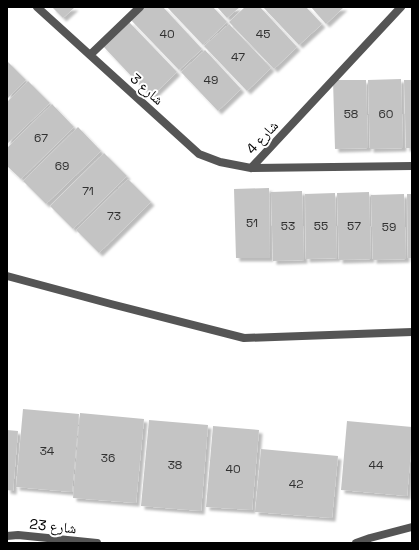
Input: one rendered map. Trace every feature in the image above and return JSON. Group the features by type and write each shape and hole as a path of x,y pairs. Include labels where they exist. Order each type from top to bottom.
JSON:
{"street":[{"name":"شارع 3","path":"37,7 199,154 220,162 251,168"},
{"path":"90,55 140,7"},
{"name":"شارع 4","path":"251,168 402,7"},
{"name":"شارع 4","path":"251,168 412,166"},
{"path":"7,276 244,338 401,331 412,332"},
{"path":"356,543 412,527"},
{"name":"شارع 23","path":"7,536 18,535 97,543"}],"building":[{"path":"52,7 75,7 63,18"},
{"path":"145,7 163,7 202,49 179,70 131,20"},
{"path":"167,7 213,7 227,22 203,45"},
{"path":"217,7 240,7 227,18"},
{"path":"245,7 260,7 297,47 274,69 229,22"},
{"path":"263,7 306,7 322,24 299,45"},
{"path":"311,7 344,7 326,24"},
{"path":"129,22 177,72 151,97 103,46"},
{"path":"229,24 271,68 247,91 204,46"},
{"path":"205,50 241,89 218,111 181,72"},
{"path":"7,61 26,80 7,99"},
{"path":"401,79 403,148 370,149 368,80"},
{"path":"333,80 366,80 368,148 335,149"},
{"path":"404,80 412,80 412,148 406,148"},
{"path":"28,81 50,103 7,144 7,102"},
{"path":"52,104 74,127 21,179 7,166 7,148"},
{"path":"78,127 101,151 46,204 23,181"},
{"path":"104,153 127,176 73,229 50,206"},
{"path":"128,179 151,202 99,253 76,230"},
{"path":"269,188 270,258 236,258 234,189"},
{"path":"302,191 304,260 273,261 271,192"},
{"path":"369,192 371,259 339,260 337,193"},
{"path":"335,193 337,258 306,259 305,194"},
{"path":"404,194 406,259 373,260 371,195"},
{"path":"407,194 412,194 412,258 408,258"},
{"path":"23,409 79,414 72,492 16,487"},
{"path":"80,413 144,419 136,503 73,498"},
{"path":"149,420 208,425 201,511 141,506"},
{"path":"347,421 412,427 407,496 341,490"},
{"path":"213,426 259,430 252,510 206,507"},
{"path":"7,430 18,431 13,491 7,490"},
{"path":"261,449 338,456 332,518 255,512"}]}
